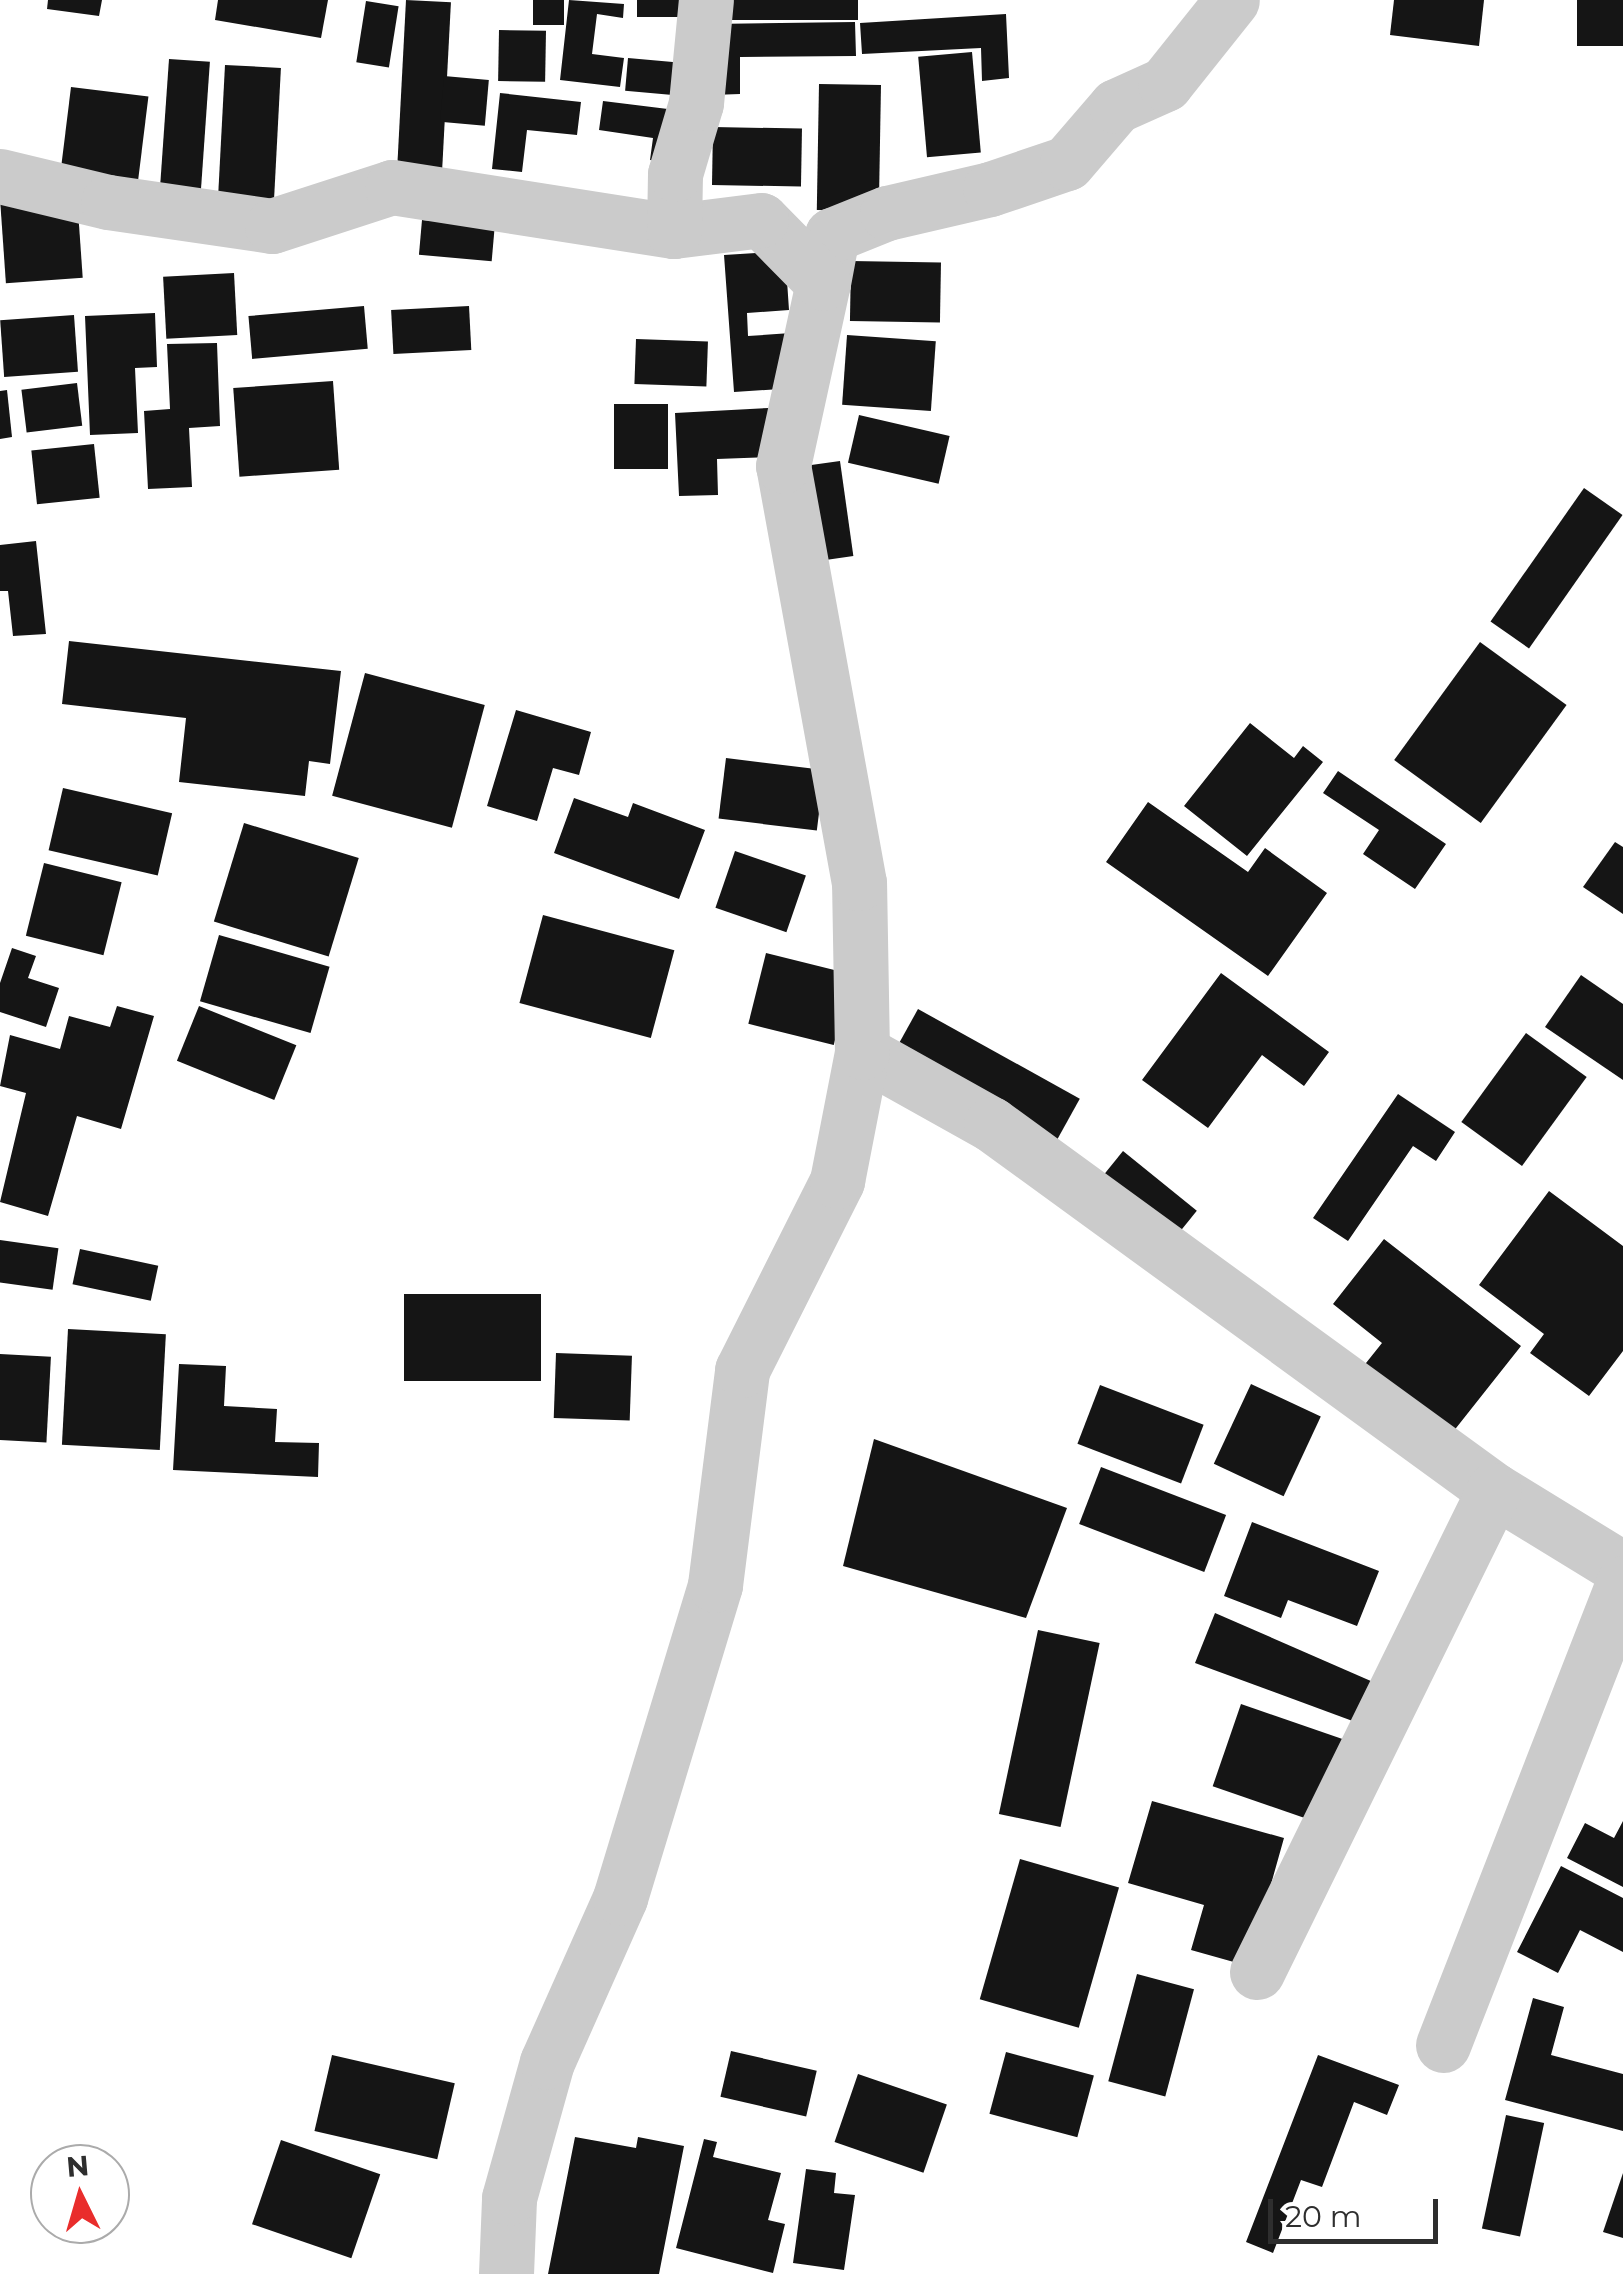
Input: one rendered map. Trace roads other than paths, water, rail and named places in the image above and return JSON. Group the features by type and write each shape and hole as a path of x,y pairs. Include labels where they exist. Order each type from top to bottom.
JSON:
{"street":[{"path":"674,231 676,174 696,103 706,0"},
{"path":"506,2274 509,2198 547,2062 620,1898 715,1585 742,1370 837,1181 862,1052 860,884 783,466 832,235 887,212 990,190 1067,163 1116,106 1165,84 1232,0"},
{"path":"0,176 108,202 272,226 392,187 674,231 761,220 823,283"},
{"path":"862,1052 991,1124 1494,1490 1623,1569"},
{"path":"1258,1972 1494,1490"},
{"path":"1443,2046 1623,1583"}]}
